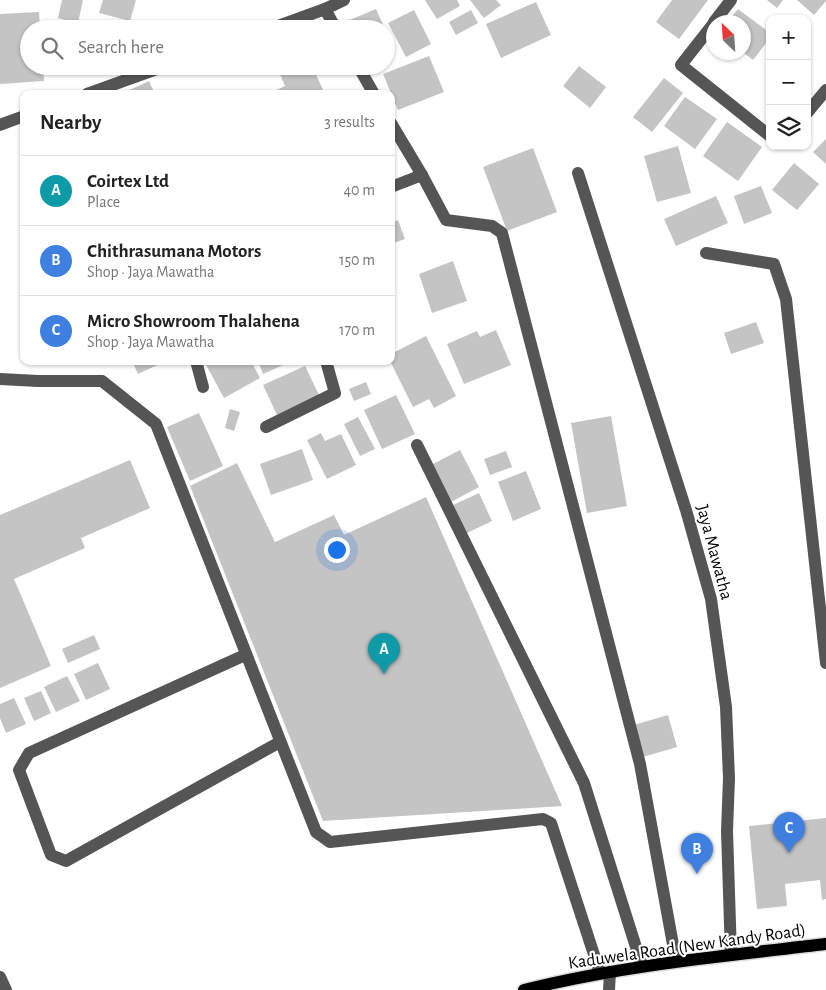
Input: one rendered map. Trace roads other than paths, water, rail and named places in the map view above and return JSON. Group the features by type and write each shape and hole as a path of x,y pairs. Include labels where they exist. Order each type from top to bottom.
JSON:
{"main road":[{"name":"Kaduwela Road (New Kandy Road)","path":"524,990 642,966 826,944"}],"street":[{"path":"295,20 344,0"},
{"path":"720,15 731,0"},
{"path":"325,9 331,20"},
{"path":"706,33 681,66 766,133"},
{"path":"98,90 139,75"},
{"path":"363,75 372,90"},
{"path":"811,108 826,90"},
{"path":"0,125 20,118"},
{"path":"395,130 446,220 492,226 502,233 640,764 676,962"},
{"name":"Jaya Mawatha","path":"578,173 686,510 711,599 726,707 729,778 727,831 731,955"},
{"path":"395,185 422,175"},
{"path":"706,253 774,264 786,299 826,663"},
{"path":"197,365 203,388"},
{"path":"266,427 335,393 327,365"},
{"path":"0,379 102,381 156,424 316,832 330,842 543,819 551,823 605,973 608,990"},
{"path":"418,446 584,783 642,966"},
{"path":"245,655 29,753 20,770 51,855 66,861 280,742"},
{"path":"0,977 6,990"}],"place":[{"name":"Coirtex Ltd","path":"384,674"},
{"name":"Micro Showroom Thalahena","path":"789,853"},
{"name":"Chithrasumana Motors","path":"697,874"}]}
